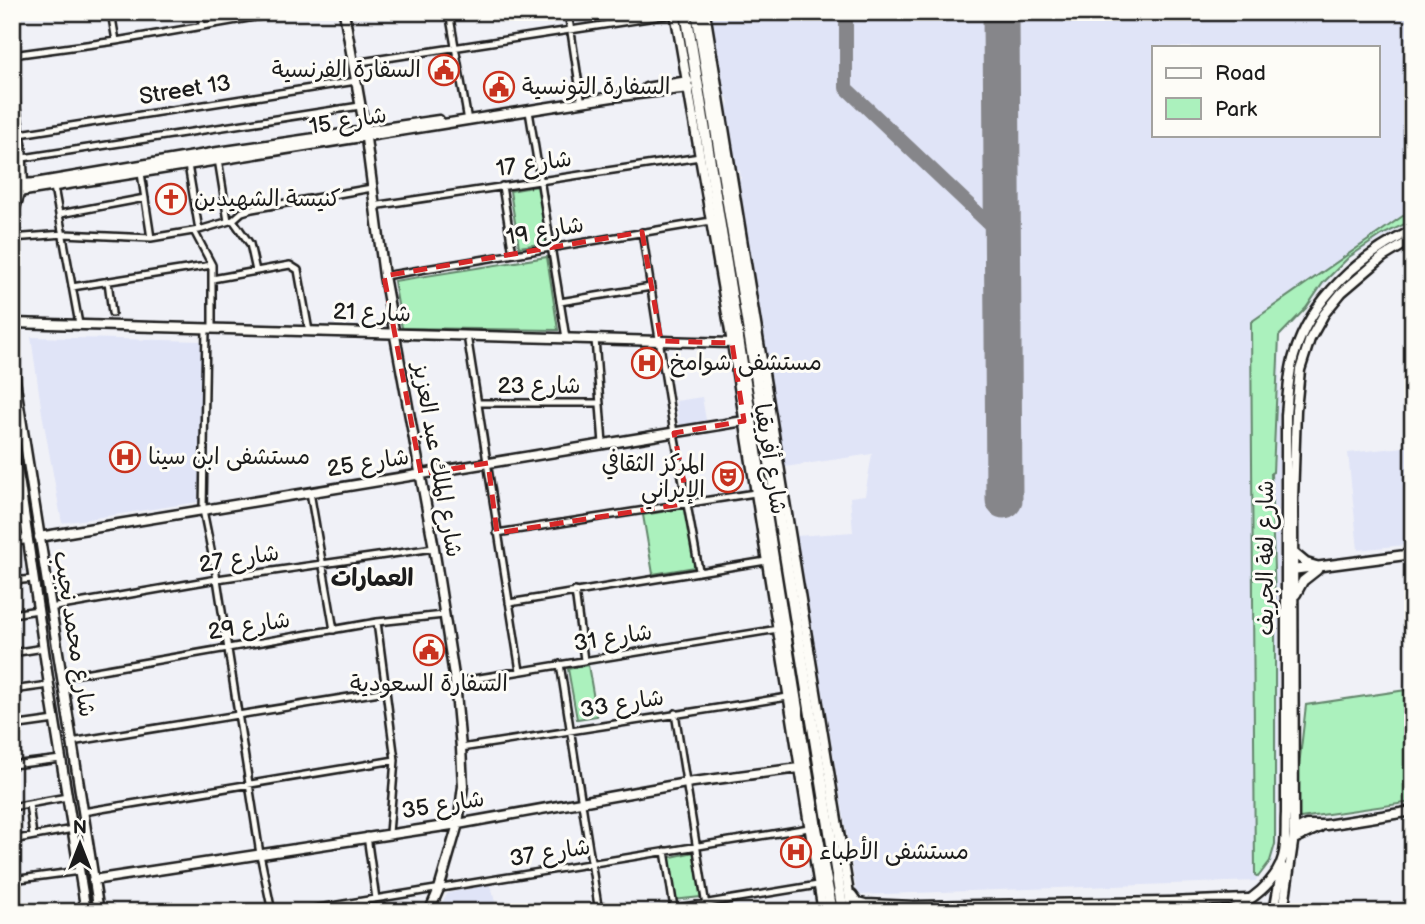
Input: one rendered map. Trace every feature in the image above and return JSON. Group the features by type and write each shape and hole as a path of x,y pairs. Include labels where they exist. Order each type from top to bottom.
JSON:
{"highway":[{"name":"شارع أفريقيا","path":"697,12 843,912"},
{"name":"شارع أفريقيا","path":"678,13 695,69 692,87 832,912"},
{"path":"695,69 701,72 706,67"},
{"path":"692,87 710,88"},
{"path":"778,635 790,654"},
{"path":"804,678 816,689"}],"street":[{"path":"111,12 116,41"},
{"path":"200,12 202,25"},
{"path":"12,55 116,41 252,15 284,12"},
{"name":"شارع الملك عبد العزيز","path":"345,12 384,276 421,474 455,682 463,786 458,824 439,889 429,912"},
{"path":"449,12 467,118"},
{"path":"568,12 581,98"},
{"name":"شارع أفريقيا","path":"705,12 852,912"},
{"path":"354,63 678,13"},
{"name":"شارع أفريقيا","path":"678,13 692,87 711,221 722,258 755,493 823,912"},
{"name":"Street 13","path":"20,134 356,81"},
{"path":"12,87 25,172 36,186 12,216"},
{"name":"شارع 15","path":"36,186 54,187 218,157 581,98 692,87"},
{"name":"شارع 15","path":"467,118 692,87"},
{"path":"23,161 360,106"},
{"path":"529,111 566,338"},
{"path":"218,157 230,220 250,244 256,271"},
{"name":"شارع 15","path":"12,184 19,190 144,170 188,166 218,157"},
{"name":"شارع 17","path":"373,206 700,157"},
{"path":"12,216 23,161"},
{"path":"188,166 196,230 212,265 203,510 217,579 248,784 272,912"},
{"path":"144,170 151,238"},
{"path":"502,186 513,254"},
{"path":"54,187 79,324"},
{"path":"12,237 64,234 151,238 196,230 230,220 252,209 372,188"},
{"path":"60,214 145,198"},
{"name":"شارع 19","path":"384,276 711,221"},
{"name":"شارع لفة الجريف","path":"1226,912 1236,908 1267,884 1283,857 1290,570 1287,404 1291,367 1301,337 1325,298 1343,278 1388,242 1413,230"},
{"path":"642,233 699,570"},
{"name":"شارع لفة الجريف","path":"1283,912 1294,835 1294,600 1290,570 1294,553 1296,410 1303,358 1324,314 1342,292 1383,257 1413,239"},
{"path":"72,287 212,265"},
{"path":"212,279 290,265 298,270 309,331"},
{"path":"108,281 112,313"},
{"path":"560,302 651,287"},
{"name":"شارع 21","path":"12,323 732,343"},
{"path":"467,335 520,671"},
{"path":"595,339 603,444"},
{"name":"شارع محمد نجيب","path":"12,361 99,912"},
{"name":"شارع 23","path":"478,403 600,403"},
{"name":"شارع 25","path":"39,537 744,421"},
{"name":"شارع محمد نجيب","path":"12,446 16,486 27,539 86,910"},
{"path":"310,492 334,630"},
{"path":"497,533 755,493"},
{"path":"12,541 39,537"},
{"name":"شارع 27","path":"50,608 217,579 433,548"},
{"path":"1294,553 1306,563 1326,566"},
{"path":"1290,570 1413,554"},
{"path":"509,603 766,561"},
{"path":"1294,600 1303,581 1326,566"},
{"path":"12,581 33,579"},
{"path":"575,591 584,660"},
{"path":"12,614 38,610"},
{"name":"شارع 29","path":"61,677 377,622 444,615"},
{"path":"377,622 395,760 388,833"},
{"name":"شارع 31","path":"455,682 584,660 778,635"},
{"path":"12,653 44,648"},
{"path":"560,664 599,912"},
{"path":"12,690 49,685"},
{"path":"71,742 386,691"},
{"name":"شارع 33","path":"461,748 788,697"},
{"path":"675,713 706,912"},
{"path":"12,726 55,720"},
{"path":"12,765 61,759"},
{"path":"83,812 395,760"},
{"name":"شارع 35","path":"93,880 458,824 686,783 799,768"},
{"path":"12,807 67,797"},
{"path":"29,804 33,836"},
{"path":"1294,835 1326,825 1413,811"},
{"name":"شارع 37","path":"295,912 809,828"},
{"path":"12,839 73,829"},
{"path":"368,836 376,899"},
{"path":"665,851 674,908"},
{"path":"1274,912 1283,857"},
{"path":"12,880 80,871"},
{"path":"653,912 818,885"},
{"path":"850,894 857,902 865,904 899,906 1248,899"},
{"path":"67,912 86,910"}],"highlighted area":[{"path":"642,232 661,341 732,343 744,421 674,433 688,503 497,533 488,463 421,474 384,276"}],"shaded area":[{"path":"709,12 1413,12 1413,213 1411,211 1251,322 1255,875 1258,877 1275,844 1275,603 1271,472 1279,336 1306,308 1323,283 1349,257 1382,235 1413,220 1350,258 1325,284 1307,308 1280,337 1277,844 1272,861 1256,881 857,895 796,536 853,532 850,497 865,495 872,454 785,467 738,181 741,178 740,171 735,168 726,107 729,103 727,97 722,94 718,67 721,61 716,56"},
{"name":"مستشفى ابن سينا","path":"31,337 205,341 198,502 62,523"},
{"name":"مستشفى شوامخ","path":"659,348 662,374 634,377 631,352"},
{"path":"702,397 707,426 680,430 676,401"},
{"path":"1413,446 1413,544 1358,550 1348,453"},
{"path":"490,884 498,912 436,912 448,893"}],"green space":[{"path":"538,186 547,243 519,247 510,191"},
{"path":"1410,211 1413,220 1382,235 1349,257 1323,283 1306,308 1279,336 1271,473 1275,603 1275,844 1270,861 1258,877 1255,875 1251,322"},
{"path":"547,257 558,330 402,328 394,281"},
{"path":"686,508 695,567 653,574 643,515"},
{"path":"588,665 597,716 577,719 568,669"},
{"path":"1413,689 1413,802 1293,819 1306,705"},
{"path":"694,852 701,897 673,900 667,858"}],"taxiway":[{"path":"846,12 846,88 1002,236"}],"runway":[{"path":"1001,12 1004,500"}],"place":[{"name":"السفارة الفرنسية","path":"444,70"},
{"name":"السفارة التونسية","path":"499,87"},
{"name":"كنيسة الشهيدين","path":"171,199"},
{"name":"مستشفى شوامخ","path":"647,363"},
{"name":"مستشفى ابن سينا","path":"125,457"},
{"name":"المركز الثقافي الإيراني","path":"728,477"},
{"name":"السفارة السعودية","path":"429,650"},
{"name":"مستشفی الأطباء","path":"796,852"}],"district":[{"name":"العمارات","path":"372,578"}]}
